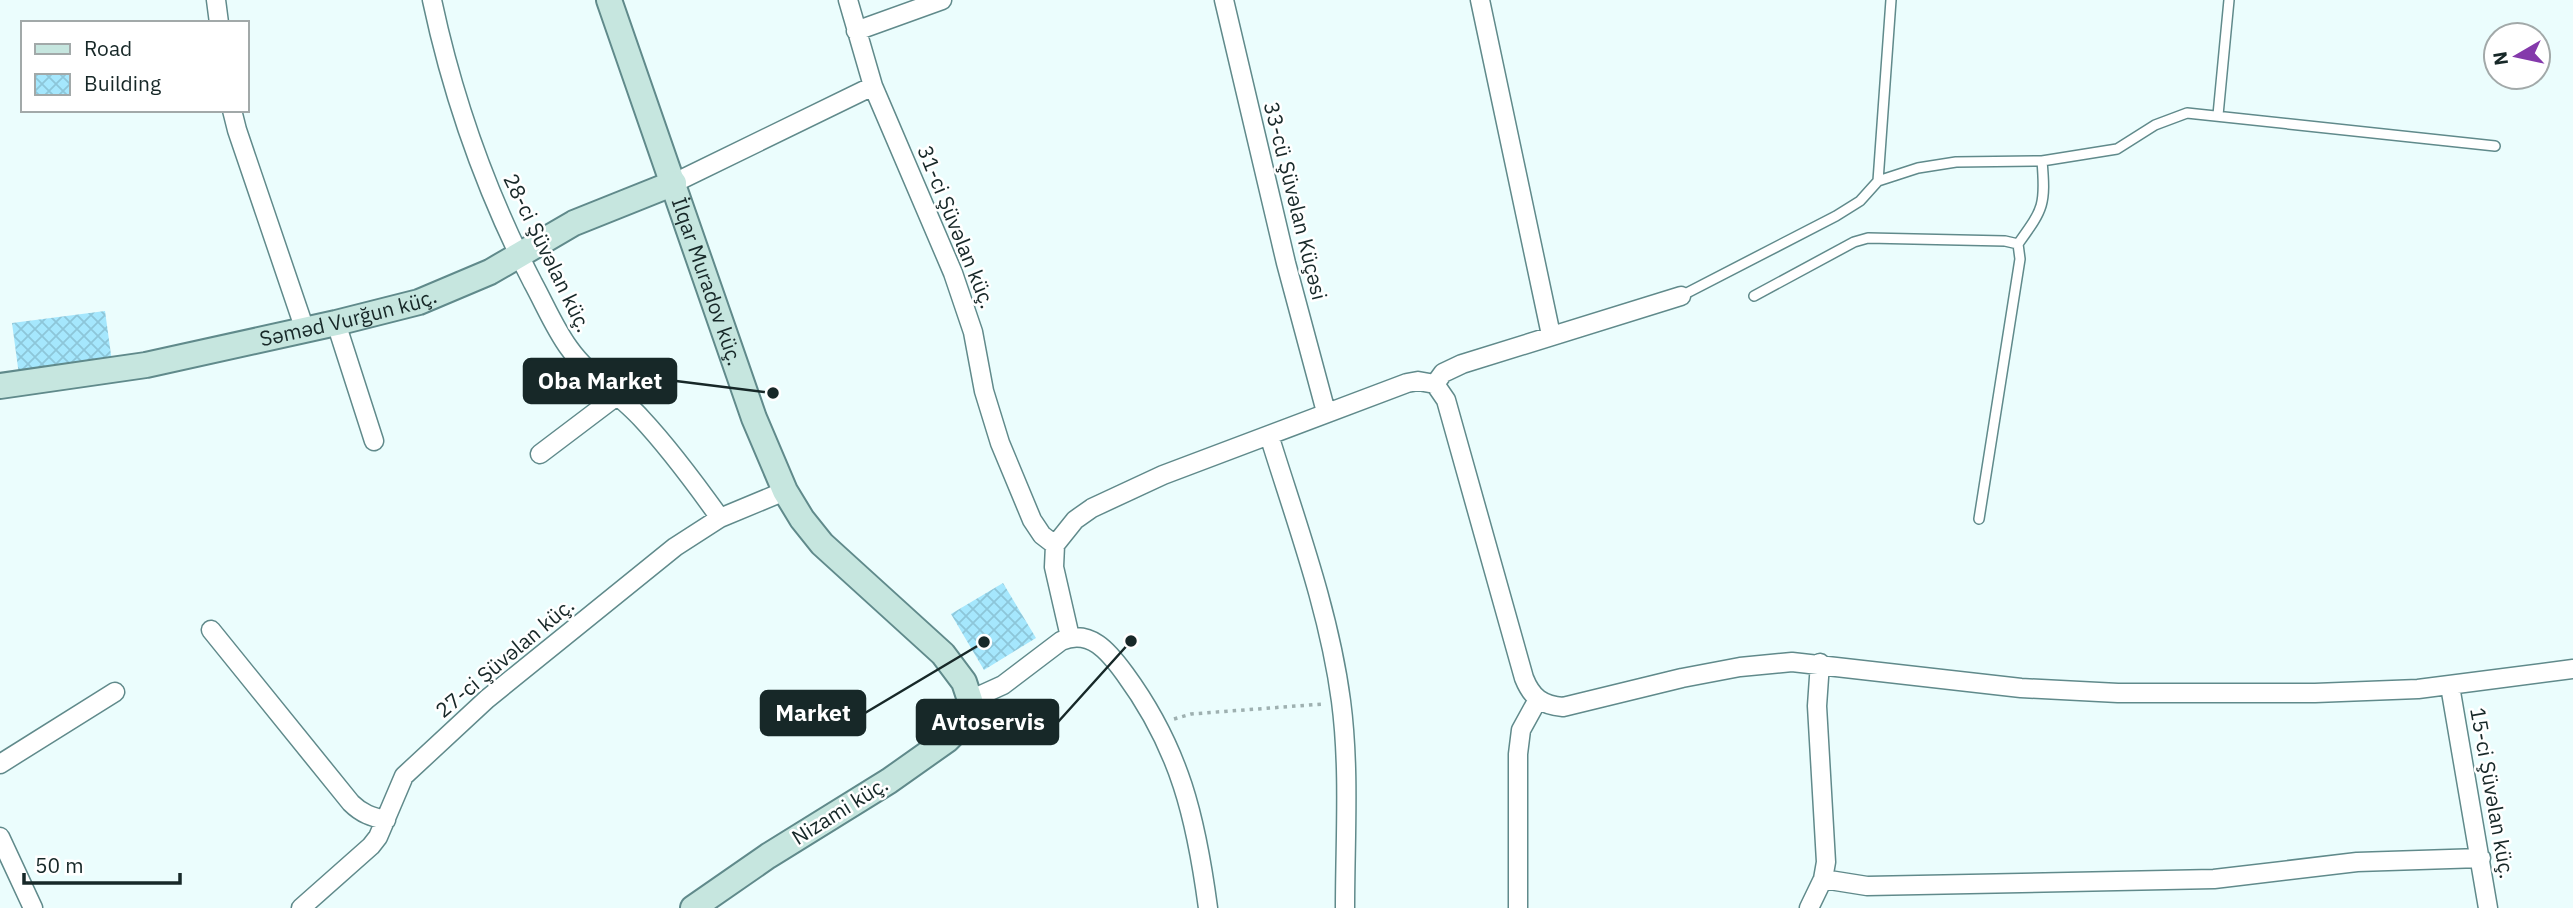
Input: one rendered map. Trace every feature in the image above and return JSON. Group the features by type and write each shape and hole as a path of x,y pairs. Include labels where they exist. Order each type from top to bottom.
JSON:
{"street":[{"path":"216,0 219,21"},
{"name":"28-ci Şüvəlan küç.","path":"432,0 450,74 478,161 519,256 569,349 618,395 672,453 720,518"},
{"name":"İlqar Muradov küç.","path":"609,0 754,418 785,491 822,544 943,654 964,682 970,700"},
{"name":"31-ci Şüvəlan küç.","path":"848,0 873,86 953,273 972,332 984,391 1000,443 1032,520 1042,535 1055,545"},
{"path":"856,30 942,0"},
{"name":"33-cü Şüvəlan Küçəsi","path":"1224,0 1286,263 1326,412"},
{"path":"1480,0 1551,335"},
{"path":"674,183 873,86"},
{"path":"232,112 305,330"},
{"name":"Səməd Vurğun küç.","path":"0,387 121,370 385,312 445,292 490,272 574,223 674,183"},
{"path":"1435,384 1443,373 1462,364 1681,296"},
{"path":"336,323 374,441"},
{"path":"1070,637 1054,567 1055,545 1075,520 1092,508 1163,475 1326,412 1418,381 1435,384 1442,392 1449,410 1524,678 1537,701 1563,707 1682,678 1740,667 1792,662 2084,693 2315,693 2450,686 2573,669"},
{"path":"540,454 618,395"},
{"path":"1269,435 1317,588 1332,648 1341,703 1345,746 1345,908"},
{"name":"27-ci Şüvəlan küç.","path":"301,908 371,846 378,837 404,776 487,699 655,562 720,518 785,491"},
{"path":"211,630 351,803 360,812 386,820"},
{"path":"970,700 1003,685 1070,637 1094,640 1104,648 1147,704 1160,726 1180,774 1193,820 1208,908"},
{"path":"1809,908 1823,879 1826,841 1817,706 1820,663"},
{"name":"15-ci Şüvəlan küç.","path":"2450,686 2488,908"},
{"path":"0,764 115,692"},
{"name":"Nizami küç.","path":"693,908 768,856 889,781 947,740 965,722 970,713 970,700"},
{"path":"1518,908 1518,754 1521,730 1537,701"},
{"path":"0,837 33,908"},
{"path":"1823,879 1867,886 2204,880 2357,862 2481,858"}],"lane":[{"path":"1878,181 1891,0"},
{"path":"2218,115 2229,0"},
{"path":"1681,296 1836,216 1860,201 1878,181 1918,168 1956,162 2042,161 2117,149 2155,125 2187,113 2496,146"},
{"path":"1979,519 2020,259 2018,244 2040,214 2044,191 2042,161"},
{"path":"1754,296 1854,242 1868,239 2005,241 2018,244"}],"path":[{"path":"1160,726 1191,714 1341,703"}],"building":[{"path":"105,311 112,362 19,375 12,323"},
{"path":"1003,583 1036,638 984,670 951,614"}],"place":[{"name":"Oba Market","path":"773,393"},
{"name":"Avtoservis","path":"1131,641"},
{"name":"Market","path":"984,642"}]}
